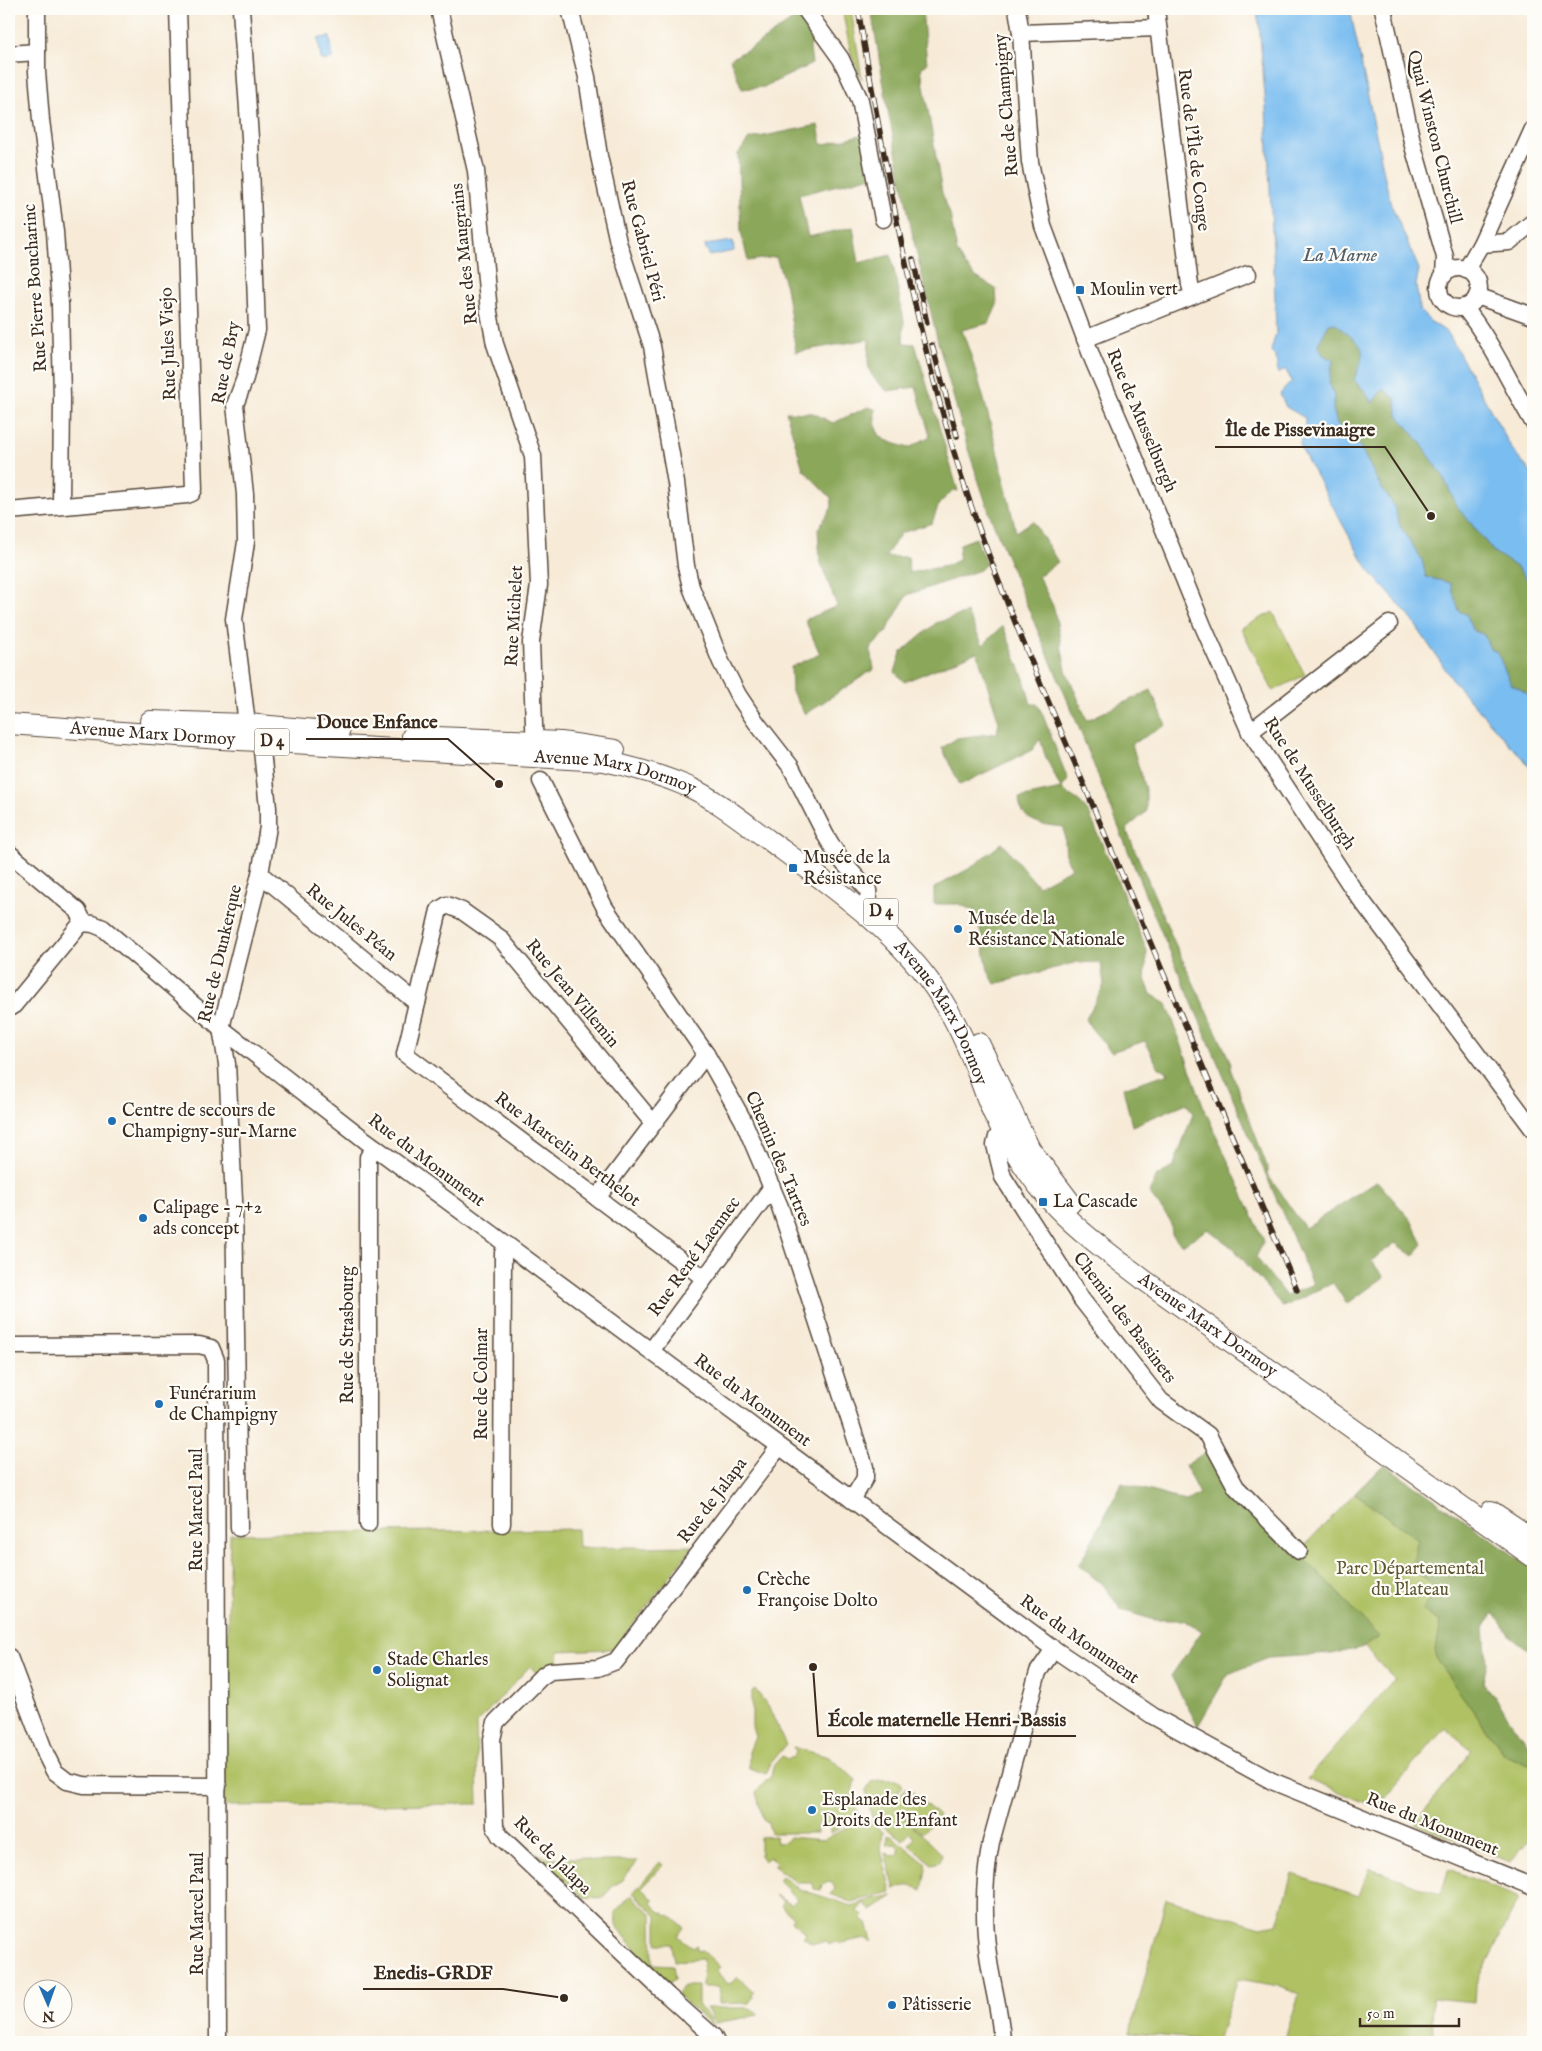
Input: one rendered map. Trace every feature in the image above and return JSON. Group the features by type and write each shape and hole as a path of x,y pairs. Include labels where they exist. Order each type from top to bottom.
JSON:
{"main road":[{"name":"Avenue Marx Dormoy","path":"9,710 120,721 247,724 535,749"},
{"name":"Avenue Marx Dormoy","path":"9,724 261,741 535,749 606,748 647,758 695,778 740,805 866,907 905,932 939,972 967,1017 1011,1129 1017,1157 1044,1194 1057,1208 1103,1249 1144,1280 1533,1557"},
{"name":"Avenue Marx Dormoy","path":"1011,1129 1030,1149 1059,1190 1080,1215 1105,1236 1338,1405 1476,1502 1533,1539"}],"street":[{"name":"Rue Pierre Boucharinc","path":"37,9 41,120 55,232 60,304 62,399 61,505"},
{"name":"Rue Jules Viejo","path":"9,511 187,495 192,493 194,489 178,9"},
{"name":"Rue de Bry","path":"241,9 250,138 257,330 245,378 235,405 244,494 246,542 234,619 247,724"},
{"name":"Rue des Maugrains","path":"439,9 476,171 495,344 533,456 536,493"},
{"name":"Rue Gabriel Péri","path":"570,9 587,78 599,156 618,242 652,346 676,483 686,566 701,615 721,662 738,695 756,722 791,767 838,854 868,890 866,907"},
{"path":"805,9 841,59 860,100 883,219"},
{"name":"Rue de Champigny","path":"1017,9 1021,33 1026,126 1033,183 1042,212 1043,226 1085,339"},
{"name":"Rue de l'Île de Conge","path":"1156,9 1190,285 1193,295"},
{"name":"Quai Winston Churchill","path":"1383,9 1406,118 1444,257 1444,275"},
{"path":"1021,33 1158,28"},
{"path":"9,54 38,52"},
{"path":"1466,270 1481,244 1533,129"},
{"path":"1481,244 1509,242 1533,222"},
{"path":"1454,269 1466,270 1476,278 1478,284 1477,296 1470,305 1452,307 1442,299 1439,286 1444,275 1454,269"},
{"path":"1085,339 1248,274"},
{"path":"1477,296 1533,316"},
{"path":"1464,307 1479,325 1515,393 1533,422"},
{"name":"Rue de Musselburgh","path":"1085,339 1203,626 1250,732 1353,889 1533,1129"},
{"name":"Rue Michelet","path":"535,749 531,642 540,585 536,493"},
{"path":"1250,732 1389,624"},
{"path":"247,724 261,741"},
{"name":"Rue de Dunkerque","path":"239,1528 234,1200 227,1064 221,1028 260,874 268,827 268,808 261,741"},
{"name":"Chemin des Tartres","path":"541,781 604,908 706,1054 743,1120 772,1187 865,1467 864,1478 852,1500"},
{"path":"9,853 78,911 84,923 79,926 14,1005 9,1008"},
{"name":"Rue Jules Péan","path":"260,874 417,1003"},
{"name":"Rue Jean Villemin","path":"417,1003 439,910 447,905 462,911 500,938 653,1124"},
{"name":"Rue du Monument","path":"84,923 94,924 103,928 221,1028 376,1148 1054,1649 1153,1716 1272,1781 1533,1887"},
{"name":"Rue Marcelin Berthelot","path":"417,1003 405,1054 600,1194 704,1278"},
{"path":"600,1194 706,1054"},
{"name":"Chemin des Bassinets","path":"1011,1129 998,1137 995,1145 1003,1177 1082,1300 1161,1400 1208,1435 1236,1487 1299,1551"},
{"name":"Rue de Strasbourg","path":"368,1524 368,1157 376,1148"},
{"name":"Rue René Laennec","path":"651,1351 772,1187"},
{"name":"Rue de Colmar","path":"502,1524 503,1253 506,1245"},
{"name":"Rue Marcel Paul","path":"9,1346 187,1344 211,1348 216,1360 218,2042"},
{"name":"Rue de Jalapa","path":"716,2042 713,2036 668,1996 500,1836 495,1827 492,1739 496,1722 541,1676 550,1670 598,1668 616,1661 779,1447"},
{"path":"1002,2042 985,1928 983,1898 986,1870 991,1842 1038,1672 1054,1649"},
{"path":"9,1657 46,1755 54,1771 67,1781 84,1785 218,1786"}],"green space":[{"path":"842,9 851,9 862,79 851,54"},
{"path":"871,9 922,9 927,64 921,68 942,193 950,214 957,252 976,277 996,289 997,305 989,323 962,330 985,405 1016,532 1033,521 1058,562 1038,576 1054,608 1066,670 1087,720 1151,690 1166,725 1132,744 1146,793 1146,812 1126,829 1173,939 1231,1063 1230,1068 1267,1166 1267,1174 1305,1228 1377,1181 1411,1220 1423,1244 1413,1256 1395,1243 1371,1261 1384,1277 1347,1304 1333,1283 1283,1307 1234,1249 1208,1229 1182,1245 1172,1234 1170,1220 1149,1193 1157,1176 1173,1167 1193,1114 1187,1103 1132,1126 1123,1088 1169,1073 1158,1067 1145,1041 1111,1052 1091,1028 1086,1019 1104,985 1101,963 1078,962 995,984 988,971 981,933 974,911 959,904 934,904 934,888 972,867 1002,843 1038,886 1072,868 1066,858 1064,827 1041,824 1028,818 1020,806 1019,798 1061,789 1079,801 1089,813 1147,951 1145,979 1151,994 1167,1004 1204,1108 1264,1241 1256,1257 1286,1296 1313,1284 1146,896 1075,718 990,515 968,449 938,342 914,242 889,116"},
{"path":"803,13 815,36 810,48 812,64 764,87 742,89 730,59 756,45"},
{"path":"818,125 822,145 872,132 880,174 799,195 808,237 853,227 859,263 891,255 904,321 903,343 915,344 958,491 953,490 939,504 932,523 901,533 885,557 908,557 909,573 946,566 958,560 960,544 976,538 986,564 980,570 907,595 886,632 870,649 874,669 805,714 792,692 791,667 820,654 805,620 837,606 820,561 818,529 832,507 831,498 803,469 786,412 813,413 833,423 868,407 875,409 878,433 893,443 909,448 930,436 916,387 887,391 874,379 868,363 869,339 796,352 786,287 776,257 748,261 741,232 738,154 749,139"},
{"path":"1335,323 1362,346 1363,359 1359,386 1364,390 1372,403 1383,389 1395,399 1398,415 1420,442 1443,476 1457,506 1494,552 1517,567 1533,587 1533,703 1525,692 1511,684 1497,652 1490,649 1484,635 1476,631 1465,620 1458,607 1450,583 1426,577 1422,560 1400,526 1394,506 1381,487 1360,447 1337,424 1333,409 1334,397 1329,382 1333,360 1323,355 1318,344 1329,324"},
{"path":"1273,612 1305,675 1273,691 1241,628"},
{"path":"967,613 983,645 1003,626 1024,679 1031,704 1037,704 1042,713 1068,780 1061,789 1045,755 1040,739 1032,750 960,785 942,748 957,738 997,733 999,722 977,652 904,682 895,672 901,653 936,623"},
{"path":"1204,1453 1380,1637 1364,1647 1332,1654 1269,1658 1228,1674 1198,1726 1171,1676 1202,1631 1183,1620 1155,1620 1121,1610 1105,1587 1079,1565 1122,1483 1186,1501 1199,1494 1185,1466"},
{"name":"Parc Départemental du Plateau","path":"1384,1464 1533,1569 1438,1662 1505,1755 1533,1767 1533,1835 1510,1862 1415,1823 1472,1750 1445,1728 1377,1807 1307,1779 1395,1679 1315,1596 1295,1555"},
{"path":"1384,1464 1533,1569 1533,1652 1516,1642 1493,1613 1484,1628 1487,1663 1483,1682 1533,1752 1533,1767 1505,1755 1438,1662 1435,1650 1440,1622 1421,1610 1439,1590 1411,1568 1418,1540 1355,1493"},
{"name":"Stade Charles Solignat","path":"577,1529 578,1548 693,1546 614,1649 558,1651 558,1663 537,1674 530,1666 476,1724 478,1804 223,1806 230,1534"},
{"path":"755,1689 768,1706 786,1745 771,1763 766,1774 749,1768 749,1752 755,1737 752,1727 752,1691"},
{"path":"793,1747 829,1757 856,1780 852,1797 859,1816 831,1833 828,1824 821,1822 816,1826 817,1833 771,1833 768,1823 763,1820 756,1792 771,1776 773,1766 782,1756 787,1759 794,1757 796,1752"},
{"path":"899,1780 903,1786 891,1800 891,1804 907,1787 939,1816 922,1833 903,1816 942,1854 940,1862 932,1864 909,1845 915,1838 910,1833 903,1840 872,1818 866,1790 871,1782"},
{"path":"861,1819 868,1820 883,1832 881,1850 891,1892 852,1902 830,1894 835,1889 832,1882 828,1881 822,1885 821,1890 814,1889 813,1883 797,1883 774,1866 777,1864 770,1857 764,1861 760,1855 760,1837 776,1836 777,1843 785,1842 789,1837 824,1840"},
{"path":"888,1835 925,1863 926,1870 922,1890 908,1886 895,1890 885,1853 892,1856 896,1855 899,1853 899,1848 895,1844 887,1845"},
{"path":"532,1851 547,1858 638,1861 620,1882 614,1885 602,1898 583,1897"},
{"path":"660,1862 663,1865 641,1888 654,1900 652,1902 657,1910 668,1916 670,1915 684,1927 678,1936 693,1948 697,1945 697,1951 702,1950 720,1967 716,1971 727,1983 731,1984 738,1977 754,1992 749,2003 719,2004 719,1987 702,1987 703,1959 674,1961 672,1944 657,1944 657,1916 633,1893"},
{"path":"1369,1868 1441,1894 1449,1869 1519,1898 1475,1987 1474,2002 1432,1998 1433,2042 1284,2042 1299,1994 1279,1986 1238,1979 1218,2041 1130,2033 1166,1899 1261,1927 1277,1924 1292,1874 1359,1896"},
{"path":"781,1876 799,1889 852,1906 872,1899 892,1897 871,1911 864,1903 857,1911 863,1916 862,1920 867,1922 872,1941 870,1942 866,1938 841,1943 835,1942 829,1945 827,1942 812,1943 803,1937 806,1933 791,1921 793,1917 781,1906 784,1902 775,1895 791,1905 797,1899 778,1880"},
{"path":"631,1895 652,1915 653,1964 673,1965 675,1979 668,1984 635,1953 637,1950 618,1929 615,1912"},
{"path":"683,1986 698,1986 698,2006 710,2019 714,2027 676,1994"},
{"path":"706,2008 750,2008 759,2015 715,2023"}],"water":[{"name":"La Marne","path":"1256,9 1350,9 1390,202 1419,269 1416,285 1420,311 1430,321 1448,333 1512,449 1533,475 1533,587 1517,567 1494,552 1457,506 1443,476 1420,442 1398,415 1395,398 1383,389 1372,403 1364,390 1354,380 1362,359 1361,347 1335,323 1329,324 1318,344 1323,355 1333,360 1329,382 1334,397 1333,409 1337,424 1360,447 1381,487 1394,506 1400,526 1422,560 1426,577 1450,583 1459,611 1467,615 1472,630 1484,635 1490,649 1497,652 1511,684 1525,692 1533,703 1533,773 1524,759 1454,682 1410,617 1372,574 1299,445 1305,431 1305,418 1286,407 1280,394 1292,381 1285,369 1278,374 1276,357 1271,351 1276,333 1274,270 1266,108 1259,23"},
{"path":"330,37 333,57 325,61 321,59 318,38"},
{"path":"733,241 734,251 709,256 708,250 706,250 705,245"}],"railway":[{"path":"858,9 890,185 914,302 944,418 975,516 1022,639 1297,1290"},
{"path":"913,259 927,323"},
{"path":"932,345 957,436"}],"place":[{"name":"Moulin vert","path":"1080,290"},
{"name":"Île de Pissevinaigre","path":"1431,516"},
{"name":"Douce Enfance","path":"499,784"},
{"name":"Musée de la Résistance","path":"793,868"},
{"name":"Musée de la Résistance Nationale","path":"958,929"},
{"name":"Centre de secours de Champigny-sur-Marne","path":"112,1121"},
{"name":"La Cascade","path":"1043,1202"},
{"name":"Calipage - 7+2 ads concept","path":"143,1218"},
{"name":"Funérarium de Champigny","path":"159,1404"},
{"name":"Crèche Françoise Dolto","path":"747,1590"},
{"name":"École maternelle Henri-Bassis","path":"813,1667"},
{"name":"Stade Charles Solignat","path":"377,1670"},
{"name":"Esplanade des Droits de l'Enfant","path":"812,1810"},
{"name":"Enedis-GRDF","path":"564,1998"},
{"name":"Pâtisserie","path":"892,2005"}]}
